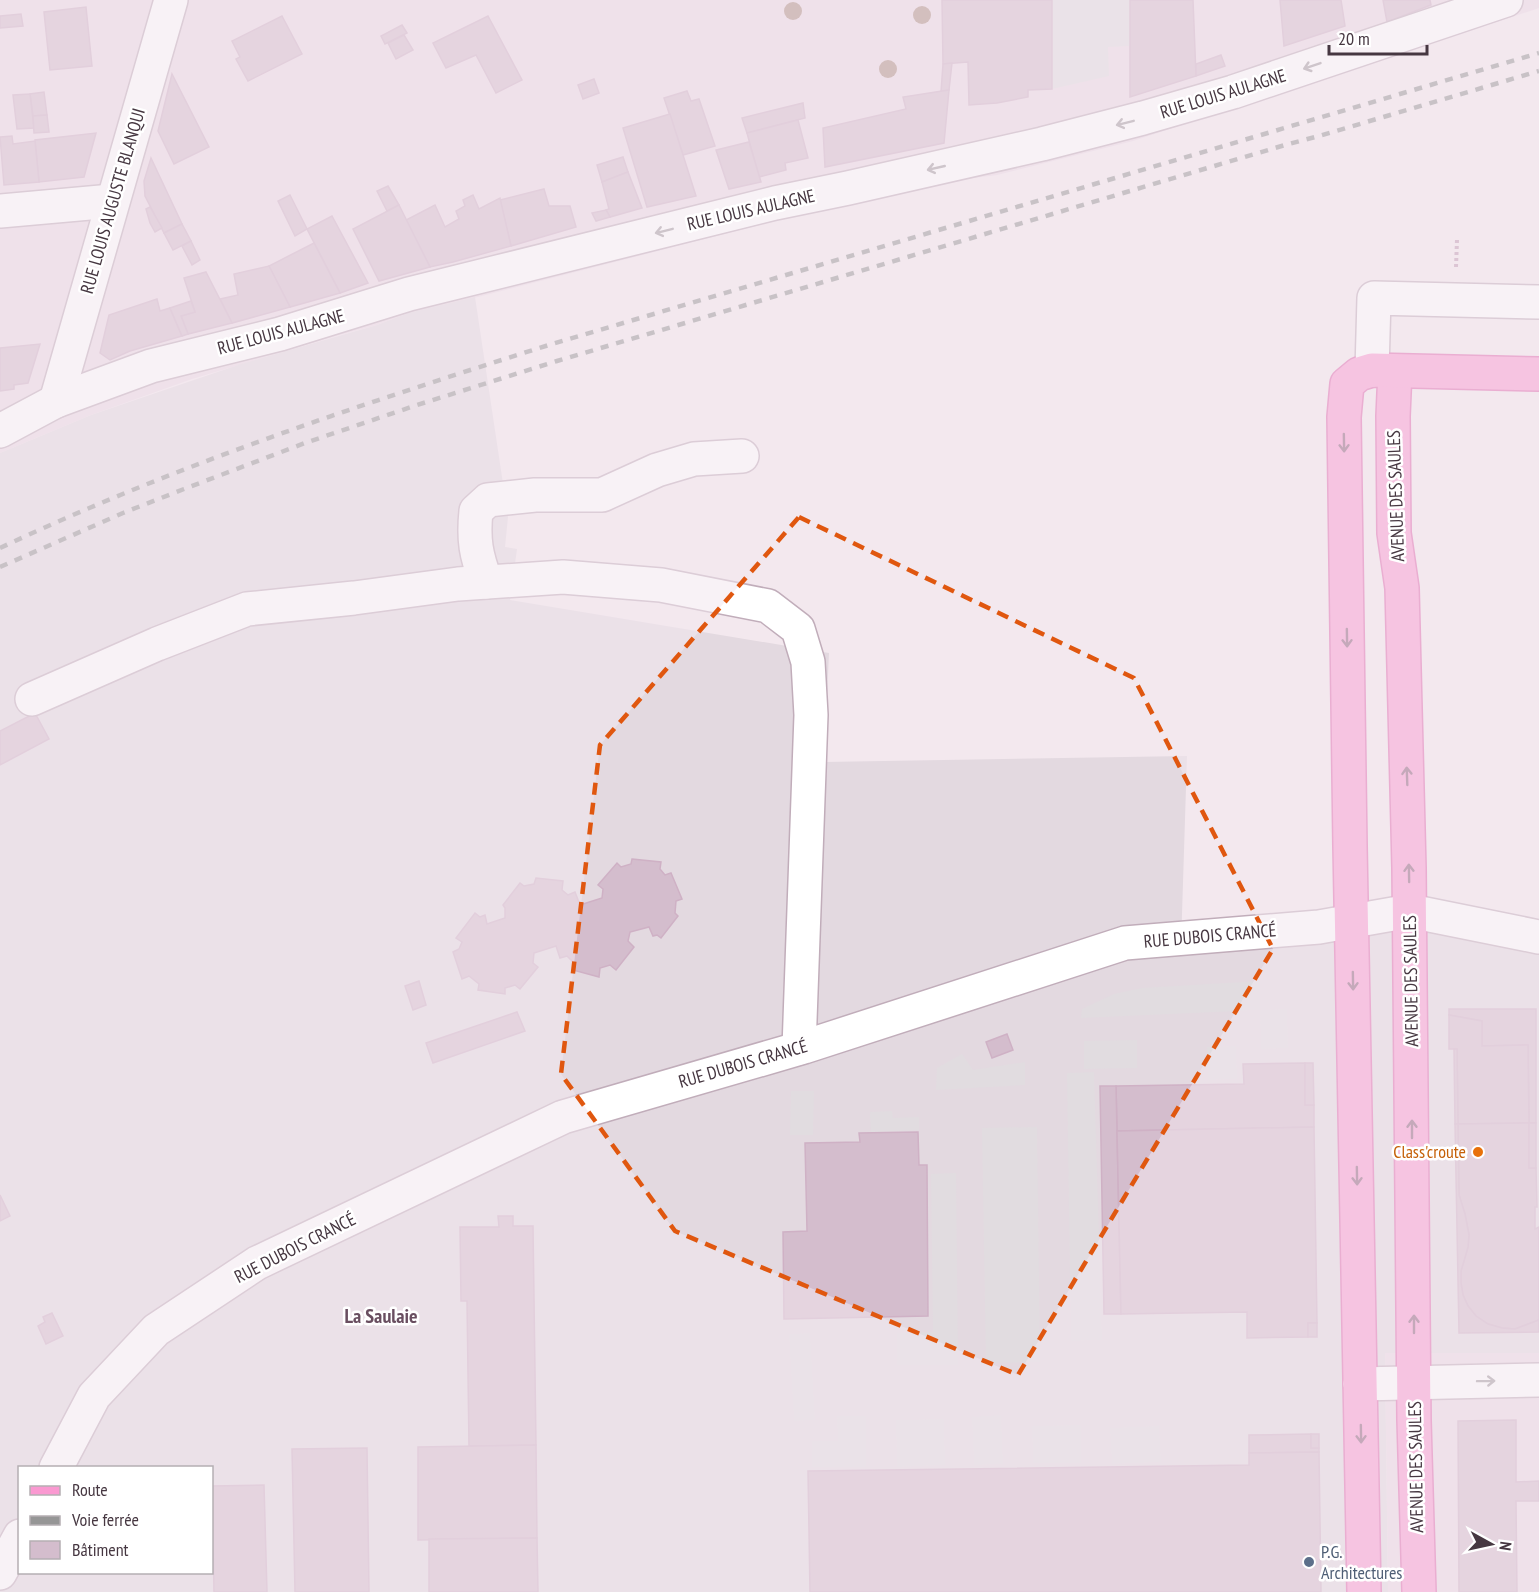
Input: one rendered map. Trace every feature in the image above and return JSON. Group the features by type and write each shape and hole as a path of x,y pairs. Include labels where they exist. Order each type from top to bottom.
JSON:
{"main road":[{"path":"1364,1592 1344,417 1371,375 1539,374"},
{"name":"AVENUE DES SAULES","path":"1371,375 1393,416 1394,533 1402,588 1410,911 1414,1420 1419,1592"}],"street":[{"name":"RUE LOUIS AUGUSTE BLANQUI","path":"56,401 171,0"},
{"name":"RUE LOUIS AULAGNE","path":"0,431 56,401 150,366 280,334 409,294 775,203 1042,144 1143,118 1233,92 1506,0"},
{"path":"0,211 112,201"},
{"path":"1371,375 1374,298 1539,302"},
{"path":"486,582 477,558 473,533 476,511 488,500 535,495 602,495 657,470 694,459 742,456"},
{"path":"33,699 157,644 247,609 459,584 563,577 661,585 768,606 798,628 808,663 811,715 799,1048"},
{"name":"RUE DUBOIS CRANCÉ","path":"57,1466 94,1396 156,1330 257,1263 563,1117 799,1048 1125,943 1319,927 1410,911 1539,937"},
{"path":"1360,1384 1539,1380"},
{"path":"0,1573 18,1540"}],"path":[{"path":"1456,274 1457,240"}],"highlighted area":[{"path":"799,517 1134,678 1273,949 1018,1375 675,1231 561,1074 600,745"}],"shaded area":[{"path":"0,0 1539,0 1539,8 1133,141 997,175 942,182 783,219 408,313 377,325 192,379 91,415 0,453"},
{"path":"1052,0 1130,0 1130,46 1108,47 1109,76 1052,89"},
{"path":"475,297 508,517 505,547 517,549 510,600 829,653 824,762 1187,756 1181,946 1386,924 1539,938 1539,1353 1385,1353 1388,1592 0,1592 0,453 91,415 241,364 377,325 408,313"},
{"path":"1260,981 1260,1010 1081,1018 1082,1009 1114,994 1142,988"},
{"path":"1287,1009 1288,1048 1261,1049 1260,1010"},
{"path":"1137,1040 1137,1068 1084,1069 1084,1041"},
{"path":"1236,1046 1237,1079 1208,1080 1207,1047"},
{"path":"962,1054 973,1070 1025,1062 1025,1085 936,1090 937,1068"},
{"path":"1094,1072 1102,1340 1071,1341 1067,1073"},
{"path":"791,1091 814,1091 813,1135 790,1135"},
{"path":"892,1111 893,1118 919,1117 919,1130 871,1132 870,1112"},
{"path":"1037,1127 1040,1362 986,1363 982,1128"},
{"path":"956,1173 958,1365 897,1365 897,1333 933,1332 931,1174"},
{"path":"810,1333 815,1420 794,1421 789,1334"},
{"path":"1385,1353 1539,1353 1539,1592 1388,1592"},
{"path":"1001,1415 1003,1464 974,1465 972,1417"},
{"path":"837,1416 866,1416 866,1467 812,1467 812,1441 838,1441"},
{"path":"944,1419 945,1465 897,1467 896,1420"},
{"path":"1081,1425 1081,1463 1033,1463 1032,1426"},
{"path":"1159,1426 1161,1462 1112,1464 1110,1428"}],"building":[{"path":"942,0 1052,0 1052,89 1028,90 1028,97 969,105 968,62 943,64"},
{"path":"1130,0 1193,0 1196,76 1130,97"},
{"path":"1280,0 1341,0 1345,26 1284,46"},
{"path":"1383,0 1430,0 1431,5 1387,22"},
{"path":"86,7 92,66 50,70 44,12"},
{"path":"21,14 23,26 0,28 0,16"},
{"path":"282,16 302,54 248,81 236,59 240,57 232,41"},
{"path":"488,16 522,80 496,93 476,55 446,68 433,43"},
{"path":"402,25 407,33 385,44 381,36"},
{"path":"404,35 413,50 396,59 388,43"},
{"path":"1221,55 1225,66 1196,76 1196,64"},
{"path":"952,63 949,90 941,92 943,64"},
{"path":"172,74 209,147 174,164 158,131"},
{"path":"594,79 599,93 583,99 578,85"},
{"path":"949,90 944,143 825,167 823,128 906,109 903,97"},
{"path":"687,91 691,101 699,99 715,146 683,155 664,98"},
{"path":"44,92 47,115 33,116 30,94"},
{"path":"30,94 34,128 17,129 13,95"},
{"path":"803,103 805,118 747,133 742,118"},
{"path":"670,114 696,196 647,207 623,128"},
{"path":"47,115 49,132 34,133 33,116"},
{"path":"798,120 808,158 785,163 786,170 759,177 747,133"},
{"path":"96,133 84,177 39,182 35,140"},
{"path":"12,136 13,144 35,141 39,182 4,185 0,137"},
{"path":"749,142 761,182 729,189 716,150"},
{"path":"623,157 628,172 602,182 597,165"},
{"path":"151,158 182,224 164,233 145,196 144,181"},
{"path":"628,172 642,208 610,217 606,210 609,209 602,182"},
{"path":"388,186 399,205 387,211 377,191"},
{"path":"544,189 549,206 570,206 576,227 511,246 500,200"},
{"path":"290,195 307,229 295,236 278,201"},
{"path":"473,195 479,209 500,198 511,246 430,267 406,220 435,205 445,227 459,219 456,211 465,206 463,200"},
{"path":"399,205 430,267 379,281 353,229"},
{"path":"150,207 162,228 155,232 146,209"},
{"path":"606,210 610,217 596,221 592,213"},
{"path":"332,216 368,283 340,293 307,229"},
{"path":"182,224 191,241 173,250 164,233"},
{"path":"191,241 200,260 192,265 182,246"},
{"path":"314,243 340,293 290,307 269,266"},
{"path":"269,266 290,307 232,323 220,299 238,295 234,274"},
{"path":"206,272 232,323 188,334 181,316 195,312 184,278"},
{"path":"157,299 160,311 170,308 182,336 130,351 110,360 100,353 109,315"},
{"path":"191,301 195,312 181,316 188,334 182,336 170,308"},
{"path":"40,344 28,383 14,385 14,389 0,391 0,348"},
{"path":"35,713 49,739 0,765 0,731"},
{"path":"632,859 661,862 660,869 665,875 671,873 682,899 676,901 675,913 678,916 661,938 657,935 653,936 649,927 630,932 628,941 634,947 616,970 610,965 600,968 599,977 573,970 574,963 567,956 560,958 556,946 534,953 533,963 538,967 520,989 515,985 505,988 505,994 478,990 479,984 469,976 462,979 453,952 459,949 462,942 456,938 475,913 480,917 485,915 487,924 505,918 503,905 520,883 524,886 534,884 536,878 563,881 562,890 568,895 575,892 580,905 602,898 603,889 598,885 617,863 621,867 631,864"},
{"path":"419,981 426,1005 413,1010 405,986"},
{"path":"1449,1009 1536,1009 1536,1123 1529,1123 1528,1045 1482,1046 1482,1021 1449,1015"},
{"path":"517,1012 525,1031 433,1063 426,1043"},
{"path":"1449,1015 1482,1021 1482,1046 1528,1045 1529,1123 1458,1124 1457,1049 1449,1049"},
{"path":"1007,1034 1013,1050 992,1058 986,1042"},
{"path":"1454,1049 1457,1049 1458,1124 1455,1124"},
{"path":"1305,1063 1305,1105 1314,1105 1314,1127 1117,1131 1116,1086 1244,1084 1243,1064"},
{"path":"1305,1063 1313,1063 1314,1105 1305,1105"},
{"path":"1100,1086 1116,1086 1121,1314 1104,1314"},
{"path":"1529,1123 1529,1168 1536,1168 1535,1229 1539,1227 1539,1320 1515,1329 1502,1328 1488,1324 1476,1316 1463,1295 1461,1271 1469,1235 1459,1195 1458,1124"},
{"path":"1529,1123 1536,1123 1536,1168 1529,1168"},
{"path":"1455,1124 1458,1124 1459,1195 1469,1235 1461,1271 1463,1295 1476,1316 1488,1324 1515,1329 1539,1320 1539,1332 1459,1333"},
{"path":"1314,1127 1317,1323 1308,1323 1308,1337 1247,1338 1247,1312 1121,1314 1117,1131"},
{"path":"918,1132 919,1165 927,1165 928,1316 784,1319 783,1232 807,1231 805,1143 860,1142 859,1133"},
{"path":"0,1195 10,1216 0,1221"},
{"path":"498,1216 513,1216 513,1226 533,1226 536,1445 469,1446 467,1301 461,1301 460,1227 499,1227"},
{"path":"52,1313 63,1336 46,1344 38,1326 45,1322 43,1317"},
{"path":"1308,1323 1317,1323 1317,1337 1308,1337"},
{"path":"1516,1420 1516,1482 1539,1481 1539,1501 1516,1501 1517,1592 1459,1592 1458,1421"},
{"path":"1311,1434 1311,1448 1319,1448 1319,1452 1249,1453 1249,1435"},
{"path":"1311,1434 1319,1434 1319,1448 1311,1448"},
{"path":"536,1445 537,1538 418,1540 418,1447"},
{"path":"367,1448 369,1592 295,1592 292,1449"},
{"path":"1319,1452 1321,1592 810,1592 808,1471 1249,1465 1249,1453"},
{"path":"264,1485 267,1592 214,1592 213,1486"},
{"path":"537,1538 538,1592 429,1592 429,1539"}],"railway":[{"path":"0,548 135,489 204,462 342,412 482,366 1539,53"},
{"path":"0,567 184,489 305,443 417,405 557,361 1539,71"}],"place":[{"name":"Class'croute","path":"1478,1152"},
{"name":"P.G. Architectures","path":"1309,1562"}],"district":[{"name":"La Saulaie","path":"381,1316"}]}
